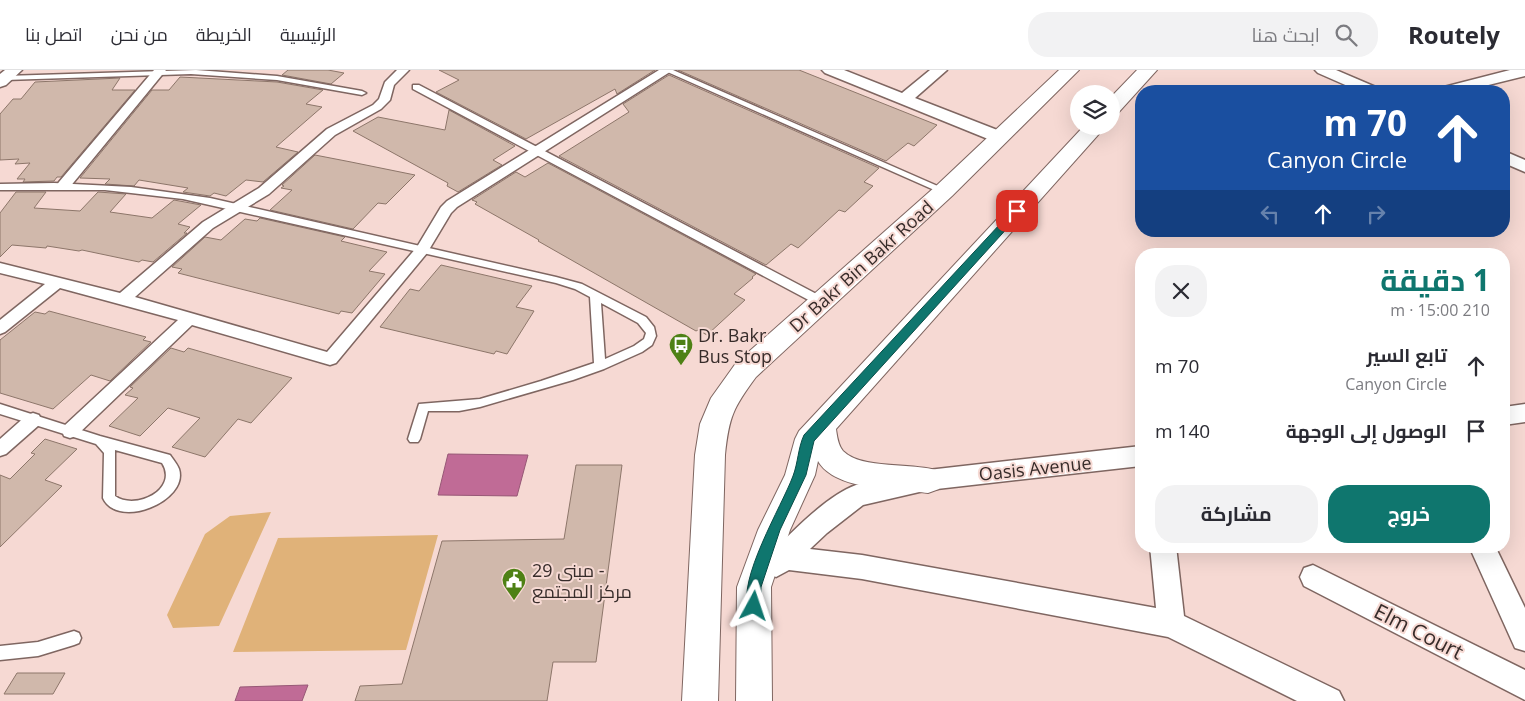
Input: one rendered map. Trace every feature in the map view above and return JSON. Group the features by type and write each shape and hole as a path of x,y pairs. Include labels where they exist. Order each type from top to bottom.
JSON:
{"main road":[{"name":"Dr Bakr Bin Bakr Road","path":"700,701 710,455 714,424 725,398 746,370 944,191 1070,70"},
{"path":"1120,100 1148,70"},
{"path":"754,701 754,587 774,530 801,469 809,439 1088,135"},
{"name":"Oasis Avenue","path":"821,424 826,447 836,463 862,473 928,480"},
{"path":"801,469 862,473"}],"street":[{"path":"123,299 208,225 264,191 331,132 377,107 384,100 389,84 403,70"},
{"path":"0,268 123,299 330,359 422,250 446,210 452,204 667,70"},
{"path":"830,70 999,137"},
{"path":"904,100 939,70"},
{"path":"1323,70 1358,85"},
{"path":"64,185 160,71"},
{"path":"1470,85 1525,71"},
{"path":"1510,151 1525,145"},
{"path":"1510,158 1525,167"},
{"path":"0,328 58,282"},
{"path":"70,431 190,318"},
{"path":"1510,415 1525,413"},
{"path":"0,449 33,420"},
{"name":"Oasis Avenue","path":"754,587 818,525 856,496 928,480 1135,457"},
{"path":"1164,553 1171,624"},
{"path":"1485,553 1525,638"},
{"path":"784,558 862,567 1171,624 1329,701"},
{"name":"Elm Court","path":"1314,577 1525,685"}],"lane":[{"path":"667,70 944,191"},
{"path":"6,77 160,71 235,74 277,78 362,93"},
{"path":"416,87 822,302"},
{"path":"0,187 64,185 140,189 237,208 578,286 642,320 651,330 648,342 642,348 600,366 479,403 423,407 414,439"},
{"path":"595,295 600,366"},
{"path":"0,409 100,441 166,459 174,465 175,474 172,483 156,498 144,504 122,507 114,503 109,498 110,452 100,441"},
{"path":"0,653 23,653 49,647 74,638"}],"shaded area":[{"path":"448,454 528,455 517,496 438,495"},
{"path":"271,512 219,626 173,628 167,615 205,534 230,516"},
{"path":"438,535 406,650 233,652 278,538"},
{"path":"308,685 302,701 235,701 240,687"}],"building":[{"path":"288,70 328,70 344,73 331,84 282,75"},
{"path":"439,70 655,70 617,94 615,89 526,139 436,92 459,80"},
{"path":"678,70 799,70 937,125 914,146 908,143 886,161"},
{"path":"669,75 879,168 864,182 873,186 845,212 839,210 798,248 791,244 766,265 559,156 629,112 623,104"},
{"path":"180,77 277,82 323,90 306,104 322,107 276,147 298,152 263,182 246,180 226,196 214,193 210,196 183,192 188,188 139,180 134,186 105,184 110,179 80,178 152,90 169,90"},
{"path":"120,78 112,90 135,90 61,177 57,177 54,181 23,182 25,179 17,179 30,163 15,164 19,159 0,160 0,114 13,99 21,99 35,82"},
{"path":"449,110 515,146 493,160 502,165 458,192 447,186 448,183 353,131 378,117 445,130"},
{"path":"315,155 415,175 386,204 378,203 353,229 270,210 292,190 281,188 284,186 282,185"},
{"path":"548,163 756,274 734,294 745,300 707,335 698,330 696,331 538,241 475,204 477,202 472,200 516,172 525,177"},
{"path":"16,192 46,192 34,208 80,211 98,192 126,194 110,212 152,218 174,200 201,205 178,224 190,227 184,233 187,233 153,262 142,260 139,262 82,250 47,246 46,248 12,245 0,257 0,213"},
{"path":"260,218 345,237 341,241 387,252 369,271 385,274 352,313 341,311 339,314 178,273 182,269 172,267 205,237 221,240 245,219 257,221"},
{"path":"441,265 532,286 516,307 534,311 507,354 496,351 494,354 380,327 410,289 419,291"},
{"path":"49,311 146,337 143,340 151,342 110,381 91,375 53,409 0,393 0,340 35,312 45,314"},
{"path":"171,348 184,352 188,348 292,378 251,423 238,419 205,457 172,447 200,418 168,408 140,436 109,426 138,398 125,395 133,388 130,387"},
{"path":"45,439 77,449 45,480 62,486 0,547 0,475 10,479 35,454 31,453"},
{"name":"مبنى 29 - مركز المجتمع","path":"576,465 622,465 596,662 553,662 547,701 355,701 360,686 402,684 442,541 564,539"},
{"path":"17,673 65,673 53,694 4,694"}],"place":[{"name":"Dr. Bakr Bus Stop","path":"681,366"},
{"name":"مبنى 29 - مركز المجتمع","path":"514,601"}],"route":[{"path":"754,606 754,587 774,530 800,475 809,439 1017,211"}]}
